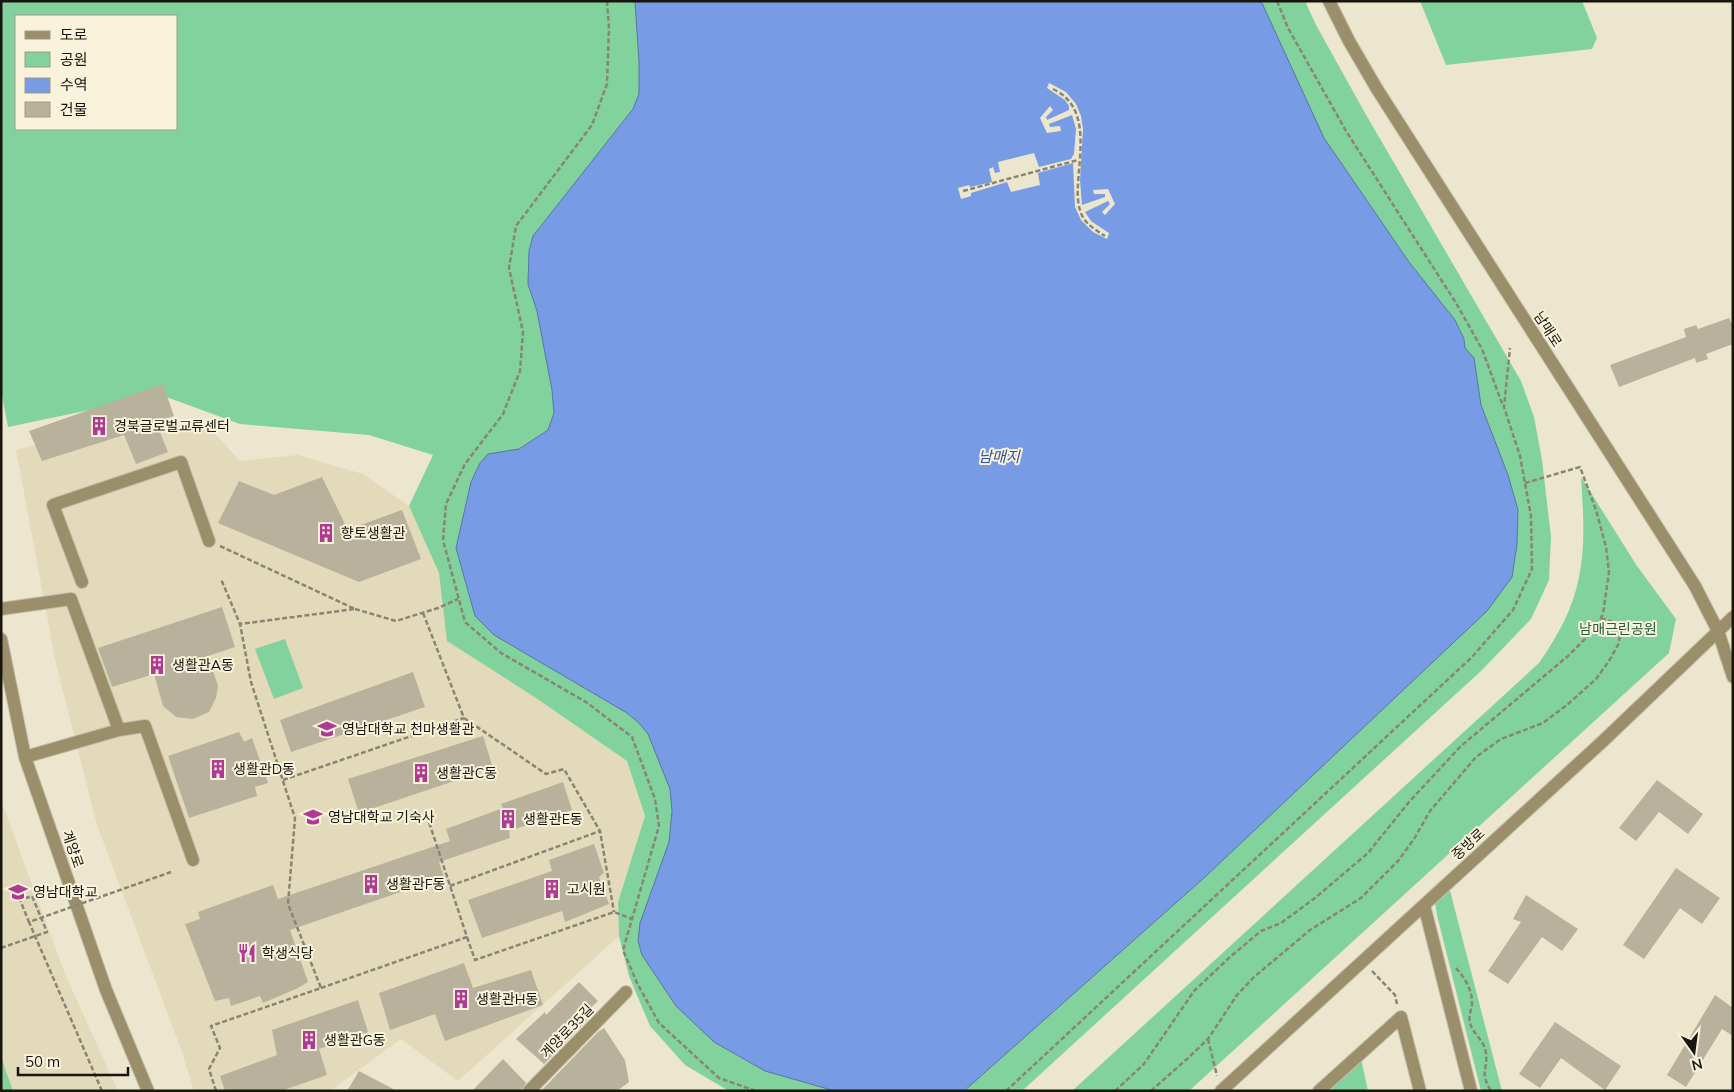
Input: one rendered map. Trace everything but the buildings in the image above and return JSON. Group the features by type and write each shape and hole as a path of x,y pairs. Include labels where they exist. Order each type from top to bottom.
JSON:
{"street":[{"name":"남매로","path":"1329,1 1349,41 1377,89 1684,570 1718,631 1733,677"},
{"path":"82,582 54,505 181,462 209,540"},
{"path":"1,609 71,599 119,730"},
{"name":"중방로","path":"1219,1086 1363,961 1602,742 1733,617"},
{"name":"계양로","path":"1,639 26,757 106,990 148,1091"},
{"path":"26,757 119,730 145,726 193,860"},
{"path":"1424,905 1471,1091"},
{"name":"계양로35길","path":"529,1091 626,992"},
{"path":"1319,1091 1400,1017 1420,1091"}],"path":[{"path":"607,1 609,28 606,84 592,125 516,226 509,268 523,332 520,371 504,414 465,464 446,504 443,540 465,622 501,653 586,702 632,737 655,799 659,826 623,950 659,1024 719,1078 756,1091"},
{"path":"1006,1091 1472,657 1512,610 1532,569 1532,516 1520,456 1482,349 1460,310 1346,131 1288,28 1277,1"},
{"path":"1052,89 1066,98 1075,110 1080,125 1077,193 1079,206 1084,218 1093,229 1105,236"},
{"path":"963,191 1078,160"},
{"path":"1504,407 1510,348"},
{"path":"1115,1091 1144,1064 1194,991 1201,984 1261,931 1281,923 1368,853 1409,802 1461,746 1568,656 1596,628 1601,618 1609,572 1606,547 1596,510 1580,467 1525,483"},
{"path":"209,540 355,609 396,621 459,599"},
{"path":"221,579 240,624 251,682 295,818 288,904 321,988"},
{"path":"240,624 355,609"},
{"path":"423,613 464,718 546,774 564,769 600,831 614,912"},
{"path":"1601,618 1637,630"},
{"path":"1151,1091 1208,1039 1237,995 1254,977 1310,930 1361,898 1398,861 1414,839 1430,811 1476,757 1501,739 1543,723 1568,704 1596,678 1609,661 1618,644 1622,626"},
{"path":"283,780 464,718"},
{"path":"427,816 474,960 614,912 632,919"},
{"path":"450,886 600,831"},
{"path":"29,922 171,872"},
{"path":"1,948 47,932 32,896 20,900 29,922 102,1091"},
{"path":"216,1091 209,1069 220,1048 211,1026 467,937"},
{"path":"1363,961 1395,995 1400,1017"},
{"path":"1456,968 1469,986 1472,1005 1470,1021 1472,1028 1485,1046 1484,1072 1490,1091"},
{"path":"1208,1039 1219,1086"}],"shaded area":[{"name":"영남대학교 천마생활관","path":"99,426 208,426 240,461 298,455 363,474 409,506 439,573 448,641 536,698 627,761 645,816 618,902 619,936 458,1081 401,1039 330,1091 194,1091 182,1052 97,825 56,664 16,450"},
{"name":"영남대학교","path":"1,800 65,974 118,1091 1,1091"}],"green space":[{"name":"남매지","path":"1,1 1305,1 1316,25 1365,113 1521,381 1534,417 1542,460 1551,537 1549,580 1531,619 1481,671 1022,1091 729,1091 685,1065 650,1026 629,976 619,936 618,902 645,816 627,761 536,698 447,641 439,573 409,506 433,455 369,435 240,424 161,395 8,427 1,390"},
{"path":"1420,1 1582,1 1597,38 1592,49 1446,65"},
{"name":"남매근린공원","path":"1581,477 1637,566 1676,619 1669,653 1189,1091 1072,1091 1539,663 1564,622 1573,600 1579,577 1583,540"},
{"path":"285,639 303,688 274,699 255,649"},
{"path":"1448,883 1502,1091 1481,1091 1437,915 1434,896"},
{"path":"1360,1054 1368,1091 1319,1091"},
{"path":"1,1057 13,1091 1,1091"}],"water":[{"name":"남매지","path":"635,1 1261,1 1324,138 1409,262 1455,320 1464,339 1465,348 1474,358 1481,405 1508,475 1518,510 1517,544 1512,577 1487,611 1205,877 964,1091 835,1091 765,1071 714,1042 676,1006 642,955 638,941 640,923 669,842 672,811 670,789 648,734 627,713 494,635 475,616 456,548 471,482 480,463 488,454 519,449 548,430 554,413 552,390 537,311 528,284 529,251 533,236 633,109 639,94"}],"pier":[{"path":"1049,83 1066,92 1076,104 1081,116 1083,129 1080,180 1082,205 1105,197 1105,194 1094,194 1093,190 1108,189 1115,204 1105,215 1102,212 1110,204 1108,201 1085,212 1091,221 1109,233 1107,239 1093,232 1081,220 1075,207 1073,163 1038,173 1040,185 1011,192 1007,182 971,193 971,196 961,199 958,188 992,182 989,169 993,167 995,173 1000,172 998,162 1034,153 1039,167 1071,159 1074,154 1076,129 1072,115 1049,124 1050,127 1060,126 1061,131 1047,133 1040,118 1050,106 1053,110 1046,117 1047,120 1069,110 1065,100 1047,88"}],"place":[{"name":"경북글로벌교류센터","path":"99,426"},
{"name":"향토생활관","path":"326,533"},
{"name":"생활관A동","path":"157,665"},
{"name":"영남대학교 천마생활관","path":"327,729"},
{"name":"생활관D동","path":"218,769"},
{"name":"생활관C동","path":"421,773"},
{"name":"영남대학교 기숙사","path":"313,817"},
{"name":"생활관E동","path":"508,819"},
{"name":"생활관F동","path":"371,884"},
{"name":"고시원","path":"552,889"},
{"name":"영남대학교","path":"18,892"},
{"name":"학생식당","path":"247,953"},
{"name":"생활관H동","path":"461,999"},
{"name":"생활관G동","path":"309,1040"}]}
